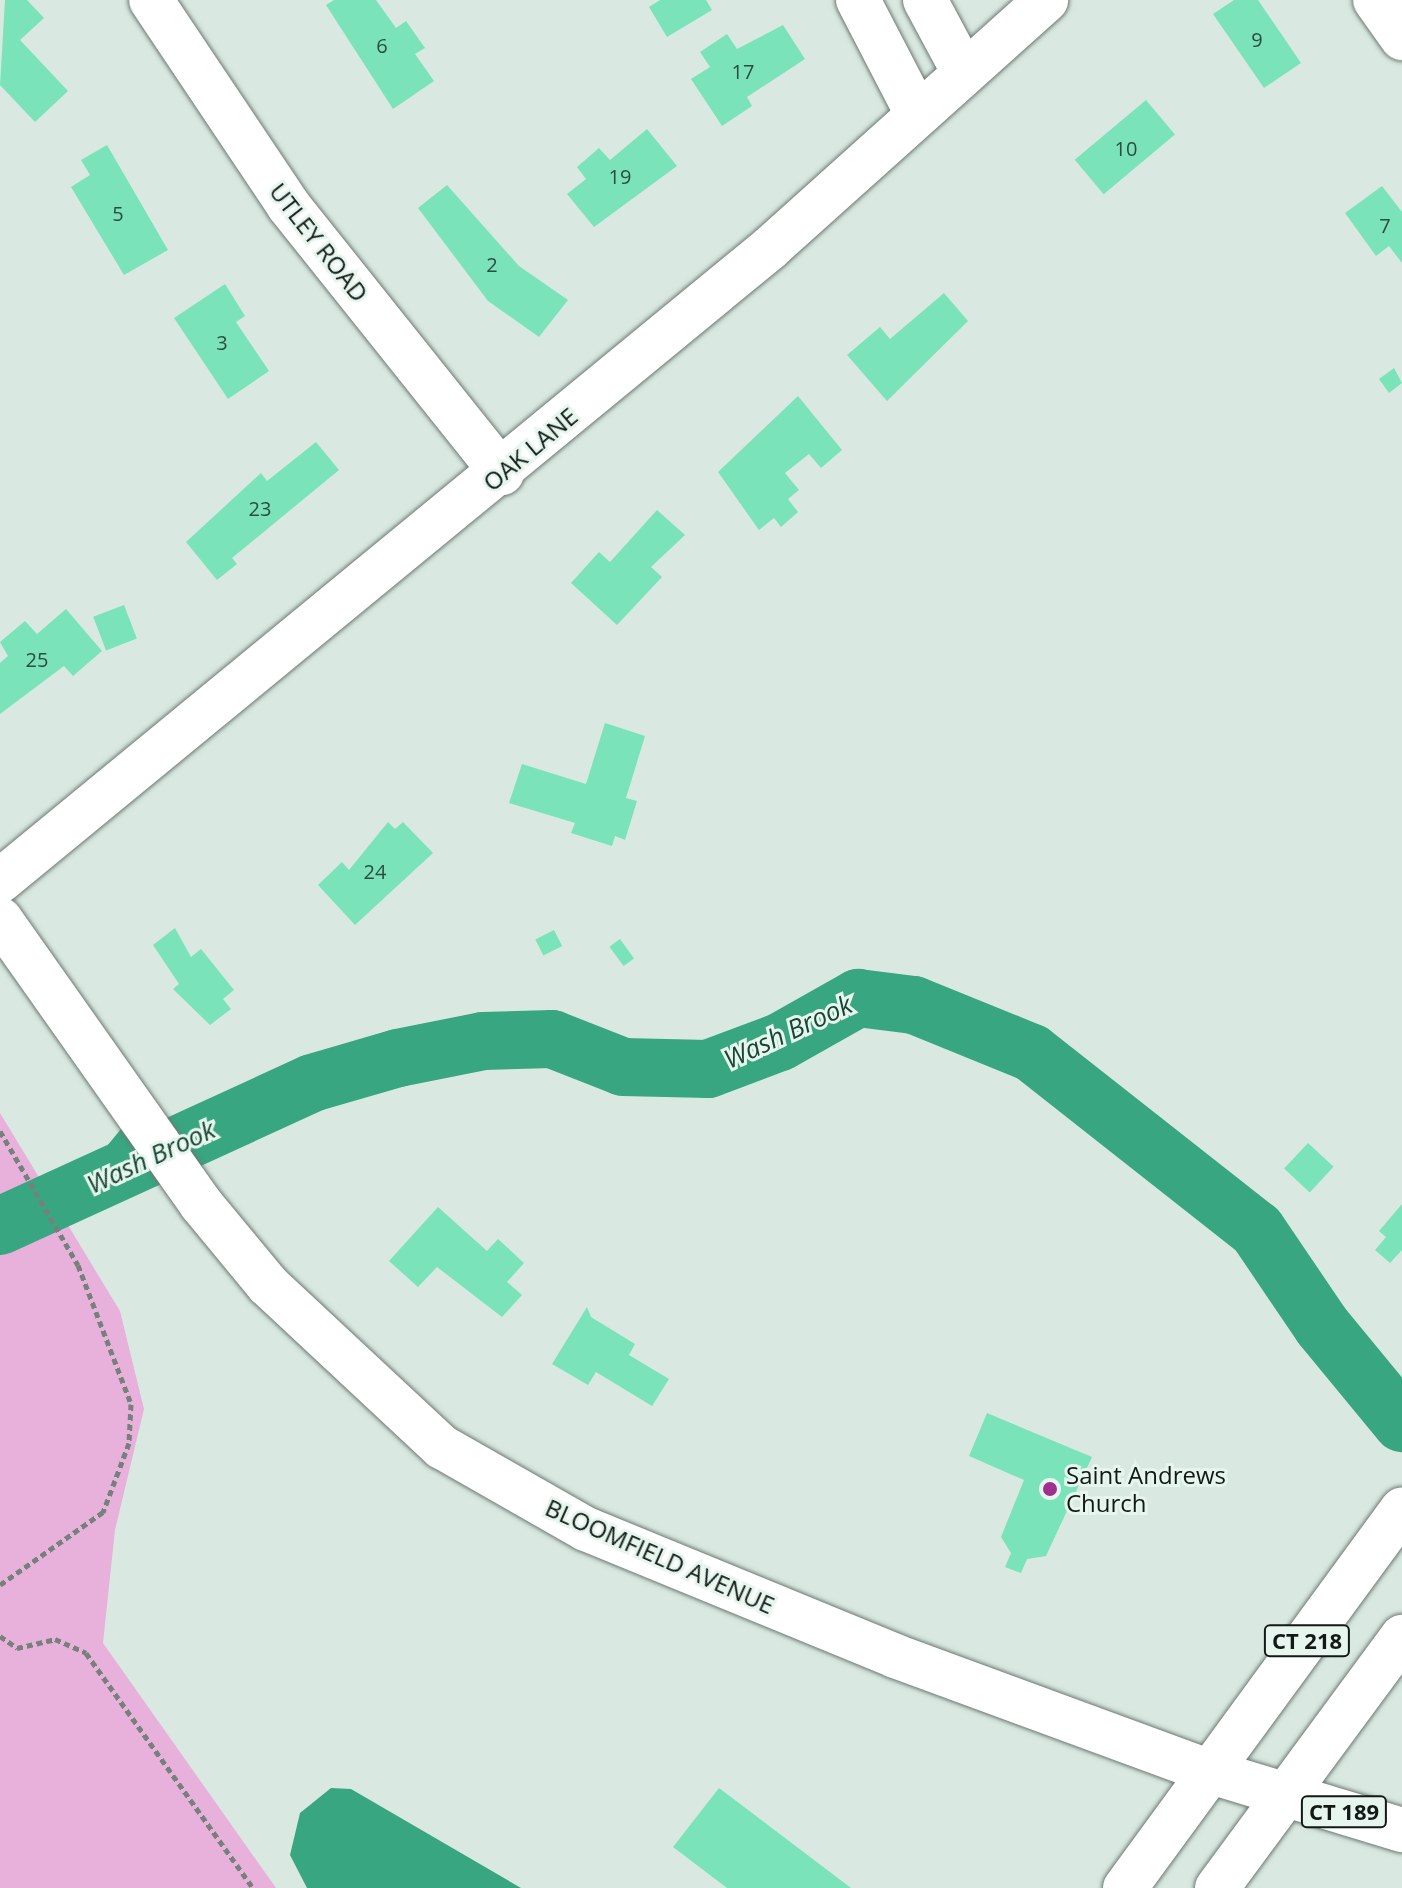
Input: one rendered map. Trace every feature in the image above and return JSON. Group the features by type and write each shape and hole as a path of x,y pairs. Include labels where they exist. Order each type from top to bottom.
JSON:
{"main road":[{"name":"UTLEY ROAD","path":"151,0 288,205 502,473"},
{"path":"858,0 917,114"},
{"path":"925,0 963,71"},
{"name":"OAK LANE","path":"0,881 502,473 1046,0"},
{"path":"1375,0 1402,38"},
{"name":"BLOOMFIELD AVENUE","path":"0,919 201,1204 322,1343 442,1447 586,1529 758,1600 1211,1772 1402,1830"},
{"name":"CT 218","path":"1125,1888 1402,1510"},
{"name":"CT 218","path":"1217,1888 1402,1637"}],"path":[{"path":"0,1131 78,1265 115,1347 131,1404 129,1443 103,1512 0,1585"},
{"path":"0,1636 17,1648 55,1639 86,1653 253,1888"}],"shaded area":[{"path":"0,1113 120,1311 144,1409 115,1530 103,1643 276,1888 0,1888"},
{"path":"121,1129 154,1174 0,1238 0,1218 88,1169"},
{"path":"331,1788 351,1789 521,1888 307,1888 290,1855 300,1813"}],"building":[{"path":"5,0 27,0 44,18 20,40 68,91 35,122 0,85"},
{"path":"334,0 376,0 396,28 406,21 425,48 415,54 434,81 393,109 326,5"},
{"path":"660,0 706,0 712,10 667,37 649,7"},
{"path":"1234,0 1258,0 1301,63 1264,88 1213,14"},
{"path":"783,25 805,59 747,97 752,106 722,126 691,79 710,67 700,52 727,34 737,49"},
{"path":"1146,100 1175,134 1104,194 1075,160"},
{"path":"647,129 677,166 594,227 567,194 586,179 577,167 599,148 610,160"},
{"path":"107,145 168,250 124,275 71,187 90,175 81,160"},
{"path":"447,185 519,266 568,300 539,337 488,301 418,208"},
{"path":"1382,186 1402,212 1402,263 1389,246 1376,256 1345,213"},
{"path":"225,284 245,316 236,322 269,371 228,399 174,318"},
{"path":"944,293 968,321 887,401 847,355 880,327 890,339"},
{"path":"1394,368 1402,383 1389,393 1379,379"},
{"path":"798,396 842,450 821,468 809,454 785,473 799,490 788,499 798,512 781,527 774,518 759,530 718,472"},
{"path":"316,442 339,470 232,558 237,564 217,580 186,542 261,473 267,481"},
{"path":"657,510 685,535 651,567 662,577 617,625 571,583 599,552 610,562"},
{"path":"124,605 137,639 106,650 93,617"},
{"path":"66,609 102,651 73,676 64,666 0,714 0,663 8,656 0,642 25,621 37,634"},
{"path":"605,723 645,736 626,798 637,801 625,840 615,836 612,846 571,833 575,823 509,803 522,764 586,784"},
{"path":"388,822 395,829 403,822 433,853 355,925 318,885 342,862 349,870"},
{"path":"175,928 191,957 201,949 234,990 223,999 231,1009 210,1025 173,989 179,984 153,945"},
{"path":"554,930 562,946 543,956 535,940"},
{"path":"620,939 634,958 624,966 609,947"},
{"path":"1308,1143 1334,1167 1310,1192 1284,1169"},
{"path":"1402,1204 1402,1250 1390,1263 1375,1250 1386,1237 1379,1231"},
{"path":"438,1207 487,1251 498,1239 524,1263 507,1282 522,1295 502,1317 437,1267 418,1287 389,1261"},
{"path":"587,1307 591,1317 635,1344 629,1355 669,1379 652,1406 596,1372 588,1385 552,1364"},
{"name":"Saint Andrews Church","path":"987,1413 1092,1457 1046,1556 1027,1559 1021,1573 1005,1567 1011,1553 1001,1537 1024,1480 969,1456"},
{"path":"719,1788 851,1888 727,1888 673,1847"}],"waterway":[{"name":"Wash Brook","path":"0,1226 312,1083 398,1058 483,1041 552,1039 623,1067 708,1069 780,1042 858,998 914,1005 1032,1053 1257,1230 1322,1326 1402,1423"}],"place":[{"name":"Saint Andrews Church","path":"1050,1489"}]}
